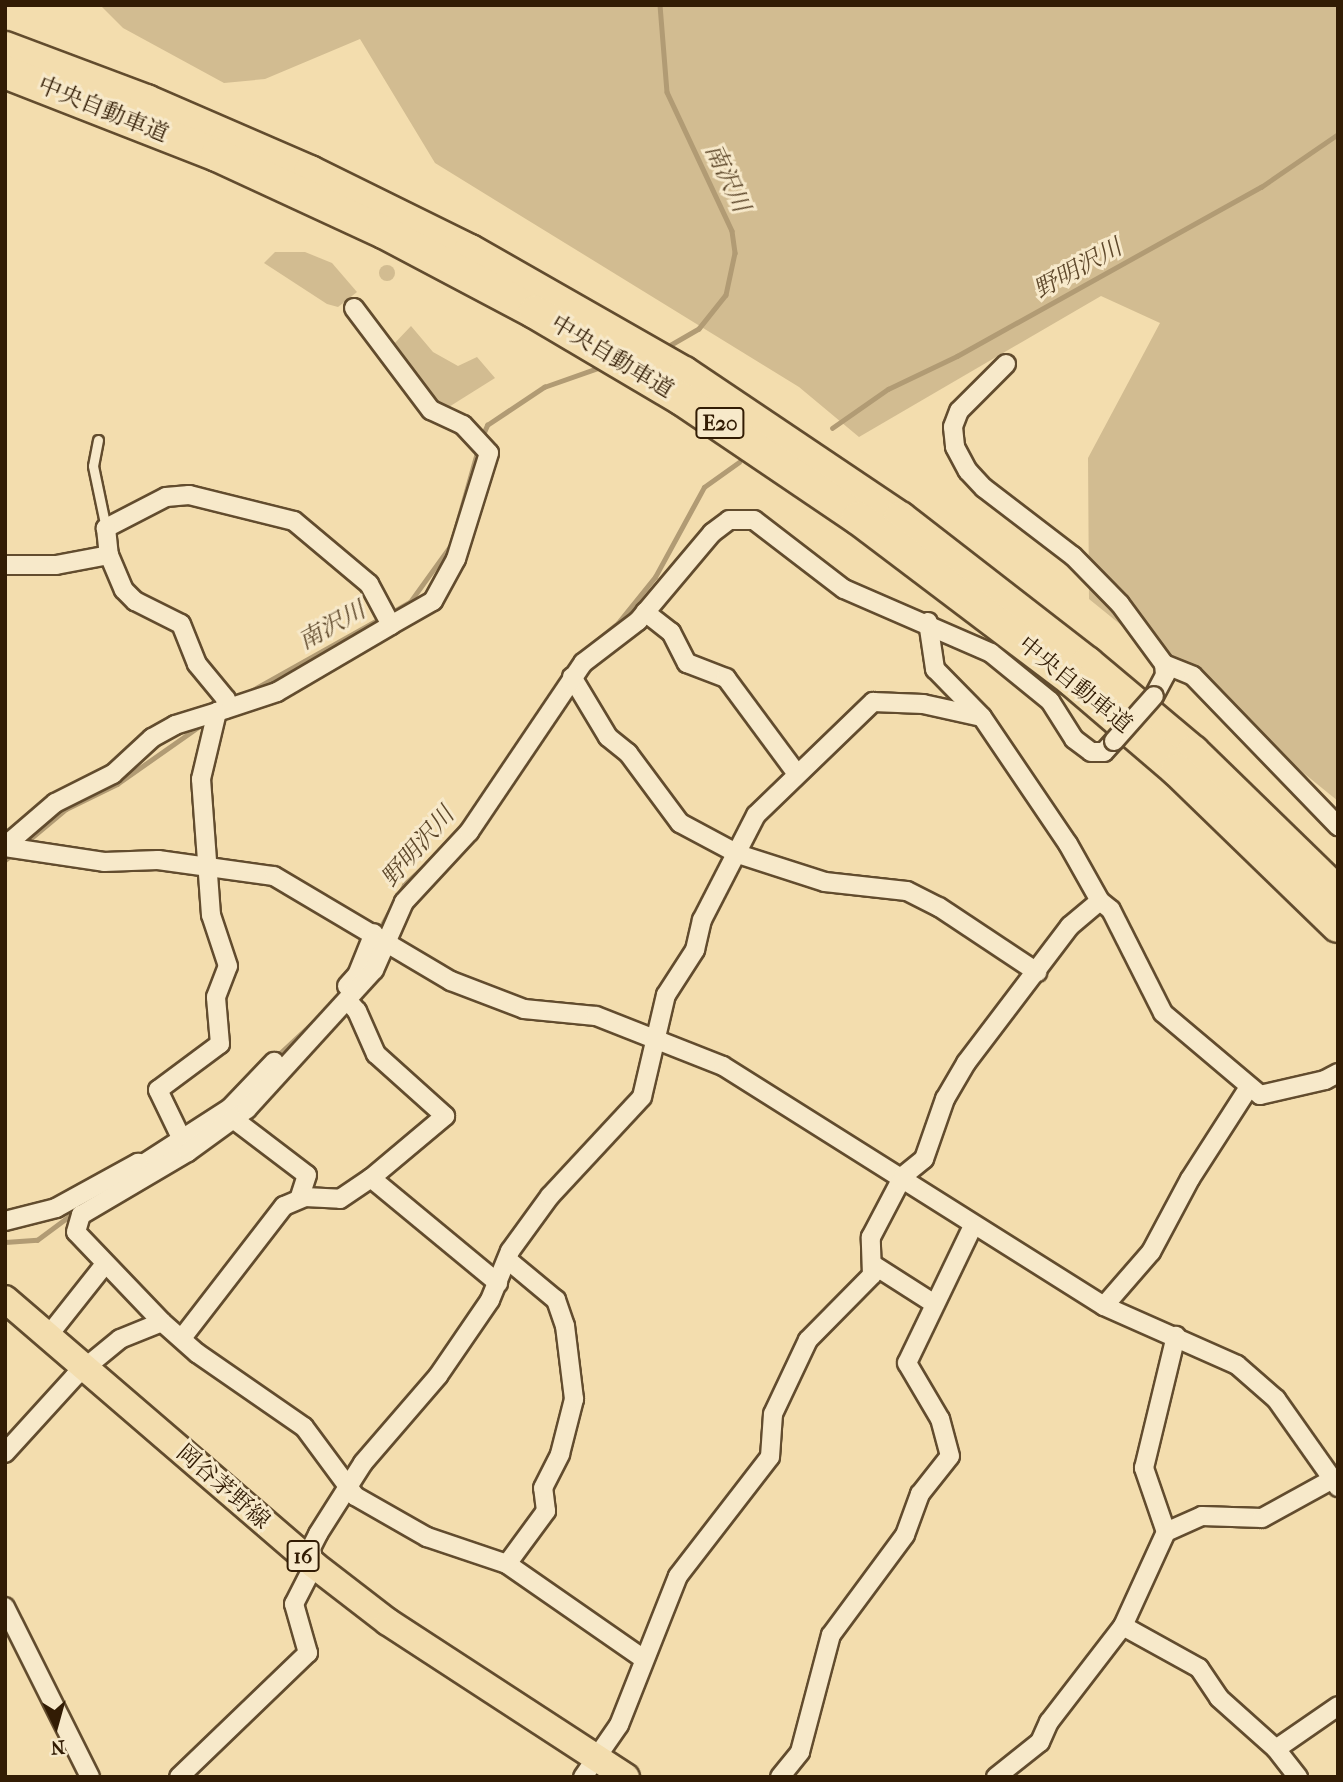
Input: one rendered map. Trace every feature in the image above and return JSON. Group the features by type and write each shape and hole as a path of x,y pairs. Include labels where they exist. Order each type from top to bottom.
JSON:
{"highway":[{"name":"中央自動車道","path":"5,48 146,101 322,178 470,251 684,373 900,518 1087,663 1193,752 1338,893"},
{"name":"中央自動車道","path":"5,72 217,155 384,232 546,318 682,398 858,518 1072,680 1177,771 1338,926"}],"main road":[{"name":"岡谷茅野線","path":"5,1299 314,1565 388,1622 589,1767 626,1777"}],"street":[{"path":"8,840 55,803 113,774 152,738 277,692 433,601 456,559 489,453 463,425 431,410 354,309"},
{"path":"642,1658 507,1564 427,1537 355,1496 351,1485 304,1427 197,1353 162,1322 76,1232 81,1215 184,1145 230,1108 357,975 404,902 469,832 583,663 645,612 712,533 729,520 754,520 844,589 928,622 1016,669 1050,701 1074,739 1091,752 1104,752 1154,696 1165,675 1164,664 1120,604 1073,556 984,488 961,459 953,428 960,411 1006,364"},
{"path":"184,1145 158,1090 220,1044 216,997 228,966 211,915 210,867 201,779 226,699 197,664 181,624 135,601 124,590 109,555 106,528 166,497 190,495 294,521 369,584 391,625"},
{"path":"5,565 56,565 109,555"},
{"path":"645,612 671,632 687,663 726,678 797,774"},
{"path":"928,622 936,669 982,718 1068,844 1100,901 1111,910 1163,1013 1249,1087 1269,1095 1338,1073"},
{"path":"1164,664 1193,676 1338,826"},
{"path":"572,677 608,737 628,753 680,823 738,854 825,882 906,891 939,906 1037,972"},
{"path":"179,1777 307,1653 294,1604 314,1565 311,1548 363,1463 438,1376 498,1283 510,1251 576,1163 642,1097 653,1037 666,995 695,950 702,920 756,815 873,702 923,704 982,718"},
{"path":"8,840 104,862 158,860 274,876 451,981 524,1009 596,1016 653,1037 752,1081 903,1176 973,1226 1104,1306 1237,1365 1276,1399 1335,1483 1262,1518 1202,1516 1167,1532 1154,1551 1123,1626 1049,1722 1040,1742 996,1777"},
{"path":"589,1767 619,1725 642,1658 678,1576 769,1457 773,1415 808,1340 872,1275 871,1237 903,1176 924,1159 945,1099 966,1063 1070,926 1100,901"},
{"path":"184,1145 236,1121 374,970 380,939"},
{"path":"182,1338 284,1206 299,1199 340,1199 371,1178 445,1116 376,1054 348,1001"},
{"path":"1104,1306 1151,1252 1190,1179 1249,1087"},
{"path":"236,1121 307,1175 299,1199"},
{"path":"5,1221 56,1208 138,1163 142,1172"},
{"path":"371,1178 498,1283"},
{"path":"780,1777 800,1752 831,1635 905,1535 920,1494 950,1456 940,1419 907,1363 933,1303 973,1226"},
{"path":"507,1564 546,1511 543,1488 560,1454 574,1399 565,1325 556,1300 508,1260"},
{"path":"48,1336 105,1264"},
{"path":"872,1264 933,1303"},
{"path":"5,1453 86,1369 120,1339 162,1322"},
{"path":"1167,1532 1144,1468 1176,1336"},
{"path":"5,1607 90,1777"},
{"path":"1123,1626 1199,1668 1219,1698 1276,1749 1298,1777"},
{"path":"1276,1749 1338,1706"}],"lane":[{"path":"98,440 93,466 106,528"}],"shaded area":[{"path":"100,5 1338,5 1338,801 1089,599 1088,458 1160,323 1101,296 859,437 799,387 435,163 360,39 265,79 224,83 123,28"},
{"path":"275,252 305,252 332,263 357,292 338,307 327,304 264,263"},
{"path":"387,265 395,273 387,281 379,273"},
{"path":"411,326 433,352 458,366 477,357 495,378 444,410 392,346"}],"waterway":[{"name":"南沢川","path":"660,5 667,92 732,231 735,253 726,295 699,329 671,345"},
{"name":"野明沢川","path":"832,428 888,389 957,356 1261,187 1338,134"},
{"name":"南沢川","path":"482,437 487,425 544,387 598,368"},
{"name":"南沢川","path":"389,614 410,602 451,545 478,449"},
{"name":"野明沢川","path":"555,689 575,658 618,623 655,577 704,487 739,462"},
{"name":"南沢川","path":"242,696 381,618"},
{"name":"南沢川","path":"23,845 66,809 117,784 201,725"},
{"name":"野明沢川","path":"457,833 527,731"},
{"name":"南沢川","path":"5,860 14,853"},
{"name":"野明沢川","path":"379,930 404,885 434,857"},
{"name":"野明沢川","path":"275,1058 322,1014"},
{"name":"野明沢川","path":"5,1242 37,1240 76,1211"}]}
